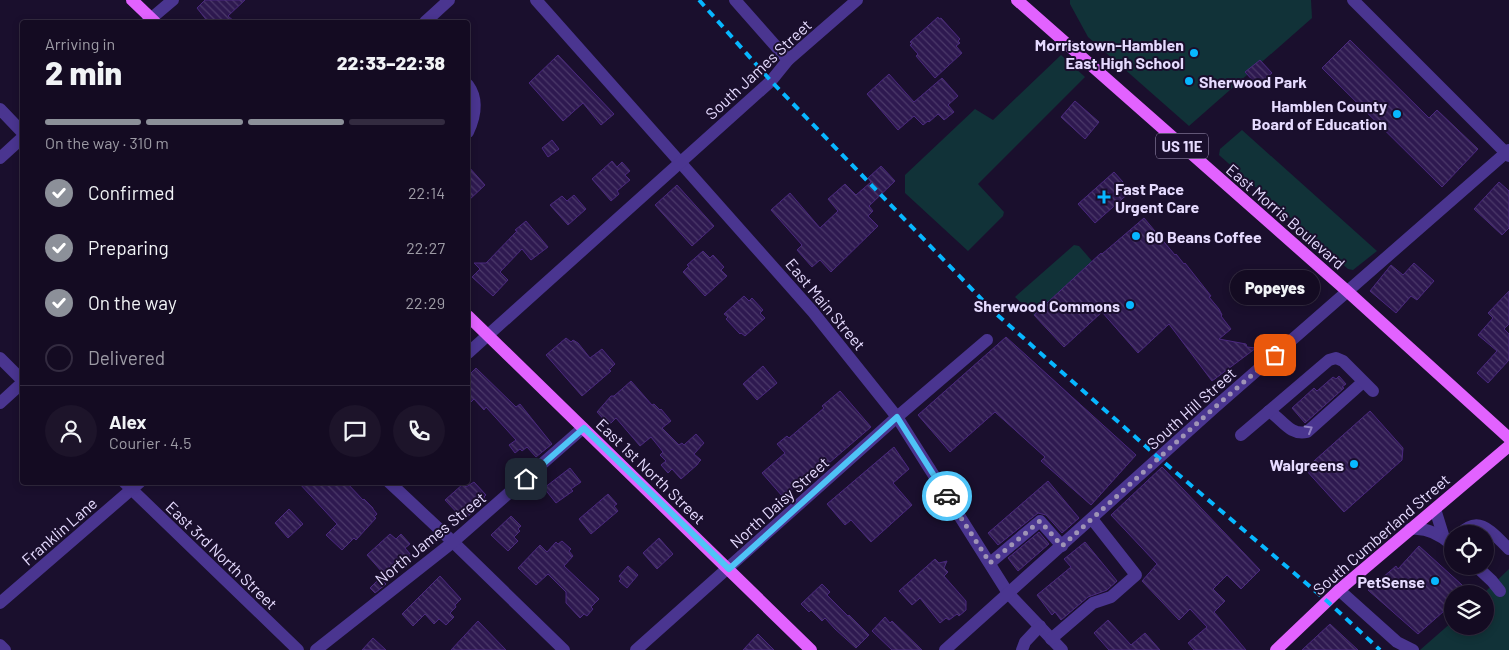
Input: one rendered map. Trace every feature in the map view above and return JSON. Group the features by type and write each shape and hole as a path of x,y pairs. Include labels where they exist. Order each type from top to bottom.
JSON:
{"main road":[{"path":"132,0 150,20"},
{"name":"East Morris Boulevard","path":"1024,2 1509,438"},
{"name":"East 1st North Street","path":"470,318 811,650"},
{"name":"South Cumberland Street","path":"1276,650 1338,590 1509,446"}],"street":[{"path":"152,20 173,0"},
{"path":"426,20 449,0"},
{"name":"East Main Street","path":"536,0 682,162 813,312 897,417 1008,593 1062,650"},
{"path":"735,0 788,60"},
{"name":"South James Street","path":"682,162 771,81 788,60 857,0"},
{"path":"1360,2 1508,153"},
{"path":"470,90 475,104 475,115 470,127"},
{"path":"0,109 20,130"},
{"path":"0,158 20,140"},
{"name":"South Hill Street","path":"945,650 1214,408 1508,153"},
{"path":"470,351 682,162"},
{"name":"North Daisy Street","path":"636,650 729,569 897,417 987,340"},
{"path":"0,358 20,380"},
{"path":"1241,435 1329,360 1336,358 1344,361 1373,391"},
{"path":"1270,411 1294,432 1307,432 1363,382"},
{"path":"0,403 20,384"},
{"name":"North James Street","path":"316,650 453,542 584,428"},
{"name":"Franklin Lane","path":"0,603 132,485"},
{"name":"East 3rd North Street","path":"132,485 298,650"},
{"path":"392,485 564,650"},
{"path":"1435,508 1437,519 1444,531"},
{"path":"1052,638 1093,603 1110,597 1136,575 1092,519"},
{"path":"990,563 1040,521 1062,546"},
{"path":"1410,529 1420,528 1444,539"},
{"path":"1494,536 1509,550"},
{"path":"1486,575 1500,591"},
{"path":"1338,590 1397,642 1414,650"},
{"path":"1022,650 1025,642 1040,626"},
{"path":"0,645 5,650"}],"green space":[{"name":"Sherwood Park","path":"1070,0 1311,0 1312,18 1189,126 1088,37 1070,4"},
{"path":"1061,55 1085,77 978,184 1004,212 1003,216 968,251 905,193 905,175 975,109 993,120"},
{"path":"1242,130 1377,251 1353,270 1348,269 1219,155 1220,149"},
{"path":"1074,245 1079,246 1092,261 1034,315 1015,297"},
{"path":"1509,569 1509,650 1420,650 1444,629 1444,635 1494,635 1494,585 1492,585"}],"building":[{"path":"205,0 245,0 228,16 233,20 206,20 197,8"},
{"path":"938,17 960,39 958,41 960,43 956,46 962,53 935,78 916,56 918,54 910,45 912,44 910,42"},
{"name":"Hamblen County Board of Education","path":"1350,40 1429,118 1437,110 1478,149 1442,187 1322,68"},
{"path":"558,55 614,114 601,125 583,103 563,121 529,83"},
{"path":"1260,60 1272,73 1257,85 1245,72"},
{"path":"889,74 914,102 942,78 958,96 948,105 954,112 944,120 938,114 923,125 914,116 898,130 867,94"},
{"path":"1075,101 1099,122 1085,139 1061,117"},
{"path":"552,140 559,149 548,157 542,148"},
{"path":"612,161 617,167 622,162 630,171 625,175 630,180 617,191 619,194 611,201 592,179"},
{"path":"881,166 895,181 869,206 873,211 868,216 878,226 831,272 820,260 812,267 797,250 802,245 771,210 790,193 820,228 838,211 828,199 845,184 856,195 871,182 868,178"},
{"path":"470,168 485,185 470,199"},
{"name":"Fast Pace Urgent Care","path":"1114,172 1131,191 1095,223 1078,204"},
{"path":"1499,182 1509,191 1509,228 1502,235 1474,209"},
{"path":"677,185 714,226 692,246 655,205"},
{"path":"574,195 586,209 568,225 550,205 562,196 567,201"},
{"name":"Sherwood Commons","path":"1144,218 1175,255 1185,263 1211,296 1209,297 1231,329 1219,339 1246,344 1247,347 1256,348 1212,381 1169,324 1138,353 1102,312 1064,347 1034,315 1101,253"},
{"path":"526,221 548,247 531,260 522,249 500,272 508,280 493,296 472,277 480,269 474,263 486,263 517,231 515,230"},
{"path":"703,251 710,258 713,255 724,267 721,270 727,276 705,296 683,272 689,266 687,265"},
{"path":"1414,263 1434,281 1417,300 1411,296 1396,313 1370,291 1391,265 1403,275"},
{"path":"1509,291 1509,324 1504,329 1509,334 1509,360 1488,383 1477,373 1497,351 1478,335 1493,318 1488,313"},
{"path":"744,296 749,301 752,298 763,310 760,313 765,318 745,336 740,334 726,319 728,317 724,314"},
{"path":"1006,337 1136,455 1091,505 1041,461 1045,457 995,412 950,452 918,415"},
{"path":"566,338 571,342 573,340 578,343 590,358 602,349 615,364 609,370 611,371 582,396 546,355"},
{"path":"763,366 777,383 757,400 743,384"},
{"path":"476,368 516,407 520,404 552,444 536,457 527,447 515,453 509,445 516,440 486,407 484,410 474,399 470,403 470,374"},
{"path":"1339,376 1346,384 1342,387 1344,388 1305,423 1292,408 1314,388 1317,391 1333,377 1336,379"},
{"path":"631,381 652,405 654,404 661,409 671,421 662,428 679,445 682,443 684,445 696,434 704,443 694,454 701,460 681,479 672,469 668,473 661,465 666,461 660,455 663,452 651,437 640,446 616,418 609,425 597,412 611,396 614,396"},
{"path":"840,391 871,427 808,481 806,477 783,497 762,473 785,453 777,444 787,436 789,438 824,408 822,406"},
{"name":"Walgreens","path":"1370,411 1403,448 1402,460 1344,512 1305,469"},
{"path":"894,447 909,469 893,483 912,505 871,542 851,520 845,525 827,504"},
{"path":"1162,467 1260,570 1241,589 1227,575 1213,589 1225,601 1214,612 1246,650 1194,650 1188,643 1207,627 1190,609 1179,620 1142,581 1157,564 1111,515"},
{"path":"570,468 581,482 571,489 573,491 556,503 544,488"},
{"path":"1048,481 1079,518 1062,533 1046,515 1038,513 998,545 988,533"},
{"path":"474,482 486,495 484,497 486,500 464,520 445,500 462,485 466,487"},
{"path":"301,485 349,485 377,514 374,517 376,518 356,540 354,538 342,550 326,535 337,524"},
{"path":"608,494 617,504 614,506 618,511 591,534 579,519"},
{"path":"289,509 303,524 288,538 275,523"},
{"path":"511,516 521,526 518,529 520,531 514,537 518,541 508,551 491,535"},
{"path":"1039,532 1049,544 1018,571 1008,558"},
{"path":"390,534 396,539 401,534 410,544 405,548 411,555 401,564 397,560 383,573 367,555"},
{"path":"659,538 673,554 657,569 643,553"},
{"path":"562,541 571,549 569,551 573,556 564,566 599,599 591,607 593,609 587,616 584,614 580,618 566,603 566,592 548,574 536,585 518,568 540,545 547,552 556,542 558,544"},
{"path":"1085,542 1117,581 1107,590 1088,597 1061,620 1055,612 1052,615 1037,595 1071,567 1064,559"},
{"path":"1419,546 1444,569 1444,575 1451,575 1462,585 1444,585 1444,611 1418,634 1368,590 1396,566 1398,569"},
{"path":"935,559 939,563 947,561 944,568 948,572 944,576 966,601 966,610 959,616 957,614 949,620 946,618 940,623 920,598 912,605 899,591"},
{"path":"628,566 638,575 627,588 619,581 621,579 619,576"},
{"path":"440,576 461,599 450,613 454,617 446,625 439,619 434,624 425,614 413,626 402,614"},
{"path":"380,578 386,584 375,593 370,588"},
{"path":"822,584 830,592 827,595 869,635 856,648 825,618 822,621 811,610 809,612 801,604"},
{"path":"885,617 890,623 892,621 922,650 892,650 872,631"},
{"path":"1108,620 1131,645 1145,633 1160,650 1109,650 1094,633"},
{"path":"478,621 506,650 451,650"},
{"path":"1330,624 1358,650 1302,650"},
{"path":"758,634 774,650 743,650"},
{"path":"373,638 386,650 362,650"}],"railway":[{"path":"699,0 771,81 994,312 1159,458 1327,601 1380,650"}],"way so far":[{"path":"947,496 990,563 1040,521 1062,546 1275,355"}],"place":[{"name":"Morristown-Hamblen East High School","path":"1194,53"},
{"name":"Sherwood Park","path":"1189,81"},
{"name":"Hamblen County Board of Education","path":"1397,114"},
{"name":"Fast Pace Urgent Care","path":"1104,197"},
{"name":"60 Beans Coffee","path":"1136,236"},
{"name":"Sherwood Commons","path":"1130,305"},
{"name":"Popeyes","path":"1275,355"},
{"name":"Walgreens","path":"1354,464"},
{"name":"PetSense","path":"1435,581"}],"route":[{"path":"526,479 584,428 729,569 897,417 947,496"}]}
